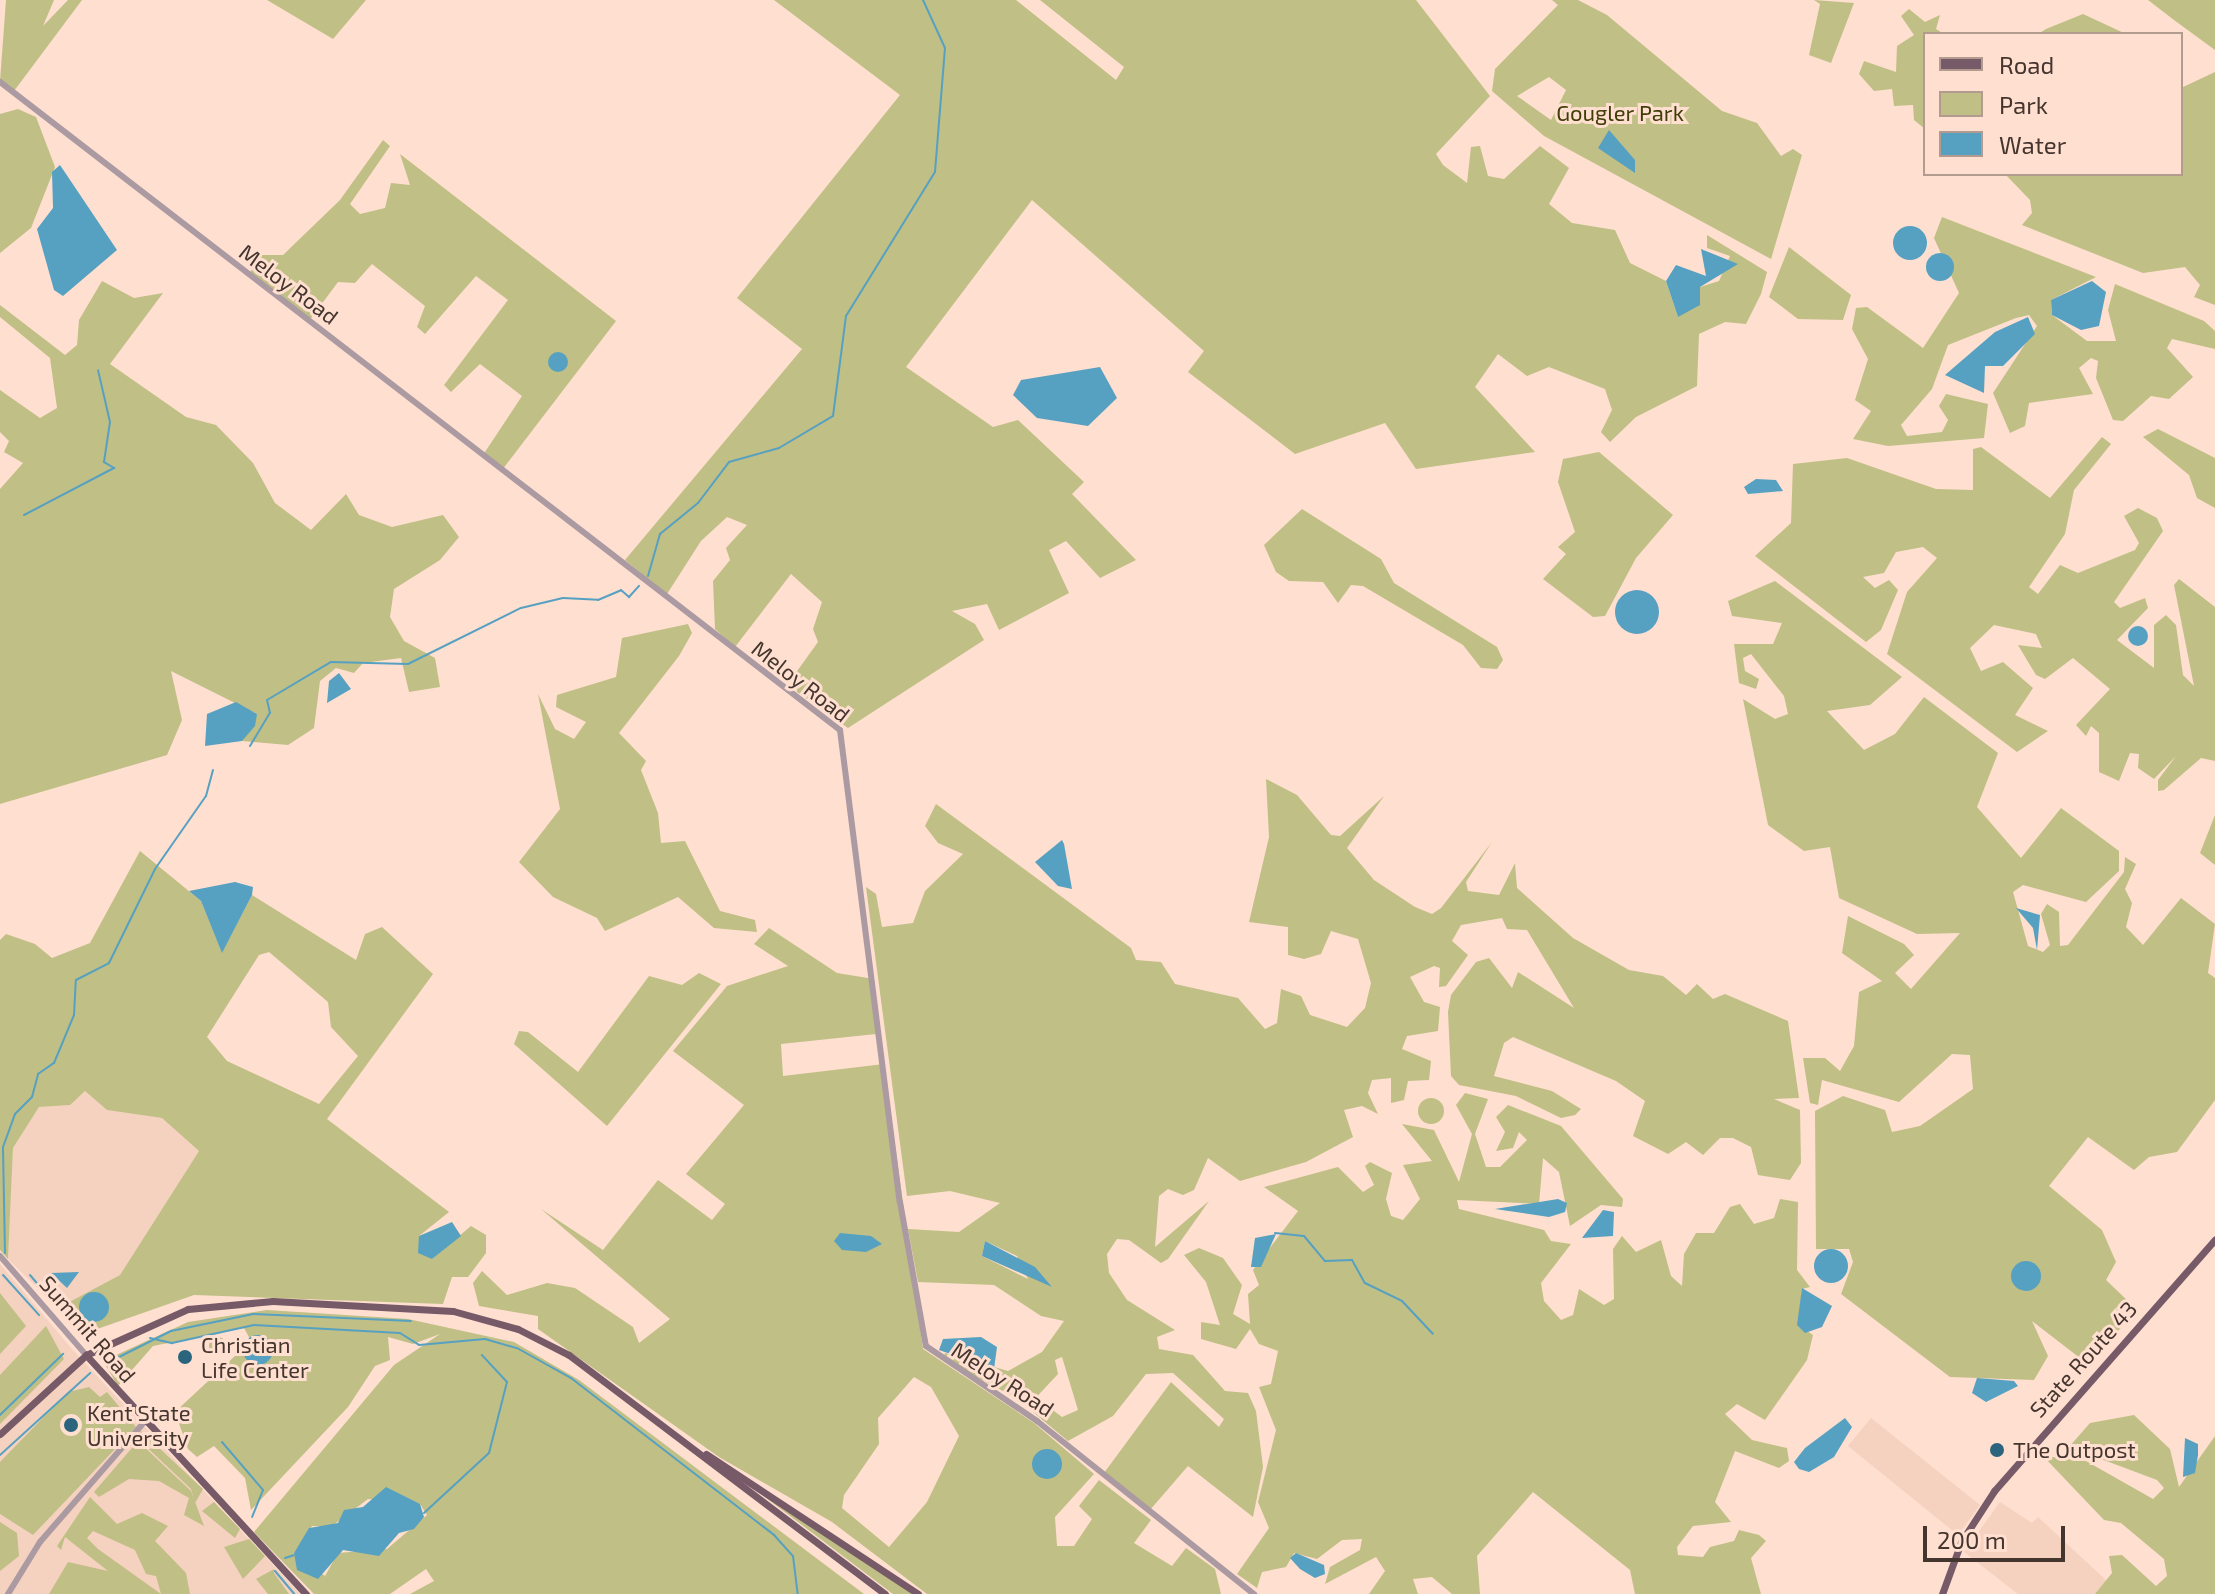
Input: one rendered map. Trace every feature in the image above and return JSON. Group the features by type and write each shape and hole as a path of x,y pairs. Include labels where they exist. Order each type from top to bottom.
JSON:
{"main road":[{"name":"State Route 43","path":"1942,1594 1961,1542 1994,1491 2215,1239"},
{"path":"0,1434 86,1355 156,1319 220,1304 438,1309 537,1337 677,1436 885,1594"},
{"name":"Summit Road","path":"86,1355 306,1594"},
{"path":"677,1436 918,1594"}],"street":[{"name":"Meloy Road","path":"0,82 840,730 848,750 900,1202 926,1346 1037,1421 1254,1594"},
{"name":"Summit Road","path":"0,1256 86,1355"},
{"path":"8,1594 34,1549 145,1421"}],"shaded area":[{"path":"85,1091 107,1110 162,1118 199,1151 120,1275 58,1308 8,1259 13,1148 39,1107 69,1105"},
{"name":"Kent State University","path":"0,1264 72,1349 300,1594 0,1594"},
{"path":"1871,1418 1980,1505 1958,1535 1848,1446"},
{"path":"2000,1502 2032,1523 2038,1517 2107,1581 2095,1594 2018,1594 1964,1552"}],"green space":[{"path":"6,0 54,0 43,26 68,0 82,0 14,91 0,81"},
{"path":"267,0 366,0 333,39"},
{"path":"774,0 1016,0 1116,80 1124,67 1040,0 1416,0 1490,96 1436,154 1443,165 1467,183 1471,147 1480,146 1488,176 1504,179 1540,146 1569,168 1549,204 1572,223 1615,230 1630,263 1666,281 1678,317 1700,287 1719,281 1730,256 1707,248 1707,235 1767,272 1761,294 1746,324 1725,322 1699,334 1697,386 1636,417 1610,442 1601,432 1612,410 1605,389 1549,367 1527,376 1498,354 1475,387 1535,452 1416,469 1385,423 1295,454 1188,372 1204,351 1032,200 906,367 993,427 1018,420 1084,482 1072,494 1136,560 1100,578 1066,541 1049,550 1069,593 999,630 987,604 952,611 975,624 984,640 848,728 797,692 795,674 818,642 813,629 822,602 791,574 735,647 715,629 713,581 730,560 726,548 747,525 727,517 701,541 667,594 625,560 802,349 737,298 900,95"},
{"name":"Gougler Park","path":"1552,0 1578,0 1607,15 1722,111 1757,123 1781,156 1793,149 1802,155 1771,259 1544,136 1492,91 1495,69 1558,5","holes":["1549,77 1566,90 1551,120 1517,96"]},
{"path":"1814,0 1854,3 1831,63 1809,55 1820,4"},
{"path":"2148,0 2215,0 2215,50 2174,20"},
{"path":"1909,9 1925,22 1940,15 1936,29 1941,32 1923,32 1923,127 1914,120 1913,105 1894,106 1892,89 1874,91 1859,74 1864,61 1896,72 1897,46 1914,35 1901,16"},
{"path":"2083,14 2122,32 2041,32"},
{"path":"2215,72 2215,305 2194,297 2200,285 2185,267 2143,273 2022,225 2032,213 2030,200 2007,176 2183,176 2183,87"},
{"path":"18,109 36,117 55,167 31,228 0,253 0,114"},
{"path":"383,140 390,146 350,204 360,214 385,208 391,183 410,185 400,154 616,321 502,470 483,455 522,396 480,364 451,392 444,385 508,300 476,276 425,334 417,327 425,306 372,264 355,283 338,282 309,321 248,275 262,255 283,255 340,200"},
{"path":"1942,217 2096,277 2051,300 2052,315 2087,341 2116,341 2108,310 2115,284 2204,321 2215,331 2215,349 2172,339 2167,348 2193,377 2169,399 2151,396 2123,421 2113,420 2096,378 2098,361 2091,358 2079,368 2093,394 2029,403 2025,426 2010,433 1993,393 2037,326 2029,315 2016,318 1948,345 1932,389 1901,425 1907,436 1942,432 1948,420 1939,406 1946,394 1988,404 1984,438 1888,446 1853,439 1871,411 1855,400 1868,359 1852,329 1856,308 1867,307 1923,348 1959,293 1934,238"},
{"path":"1789,247 1851,295 1843,320 1798,319 1769,297"},
{"path":"102,281 134,298 163,293 110,364 186,417 216,425 253,463 275,503 311,530 346,494 359,515 392,527 443,515 459,537 440,560 394,589 390,617 404,641 435,658 440,687 409,692 401,658 363,663 354,673 336,668 320,681 314,728 288,745 242,741 257,714 171,671 182,720 167,755 0,804 0,489 23,463 4,452 9,441 0,432 0,390 40,418 57,408 50,358 0,317 0,305 65,355 77,345 79,320"},
{"path":"2158,429 2215,458 2215,508 2197,498 2189,475 2143,437"},
{"path":"2102,437 2111,444 2074,490 2065,534 2029,587 2038,594 2060,565 2078,573 2135,550 2139,543 2124,516 2138,508 2157,518 2163,531 2114,602 2120,608 2145,598 2148,608 2117,640 2154,668 2154,625 2166,615 2176,625 2183,675 2194,686 2174,585 2179,579 2215,607 2215,761 2201,758 2164,790 2158,791 2158,780 2176,756 2154,779 2138,768 2139,754 2130,753 2119,781 2099,772 2099,733 2091,726 2086,736 2076,725 2110,689 2073,658 2045,679 2036,675 2018,645 2042,648 2036,634 1994,625 1970,648 1981,671 2003,662 2033,688 2015,715 2048,731 2017,752 1887,654 1907,592 1937,558 1923,547 1896,552 1884,573 1863,577 1875,588 1889,580 1898,590 1881,630 1866,642 1755,556 1791,523 1793,464 1847,458 1936,489 1973,490 1973,449 1981,447 2050,498"},
{"path":"1599,452 1673,515 1636,558 1605,616 1593,617 1543,579 1566,554 1558,547 1575,532 1558,482 1563,459"},
{"path":"1302,509 1381,559 1394,583 1497,647 1503,660 1497,669 1481,668 1463,645 1363,586 1351,585 1338,603 1323,582 1289,581 1276,572 1264,545"},
{"path":"1775,581 1902,677 1870,705 1827,711 1864,750 1895,734 1924,697 1998,753 1977,807 2021,858 2061,808 2119,851 2119,871 2086,902 2023,885 2013,892 2028,946 2043,952 2050,945 2041,914 2047,904 2059,912 2060,946 2068,945 2124,872 2125,857 2136,864 2125,889 2132,903 2126,927 2143,945 2181,898 2215,924 2208,973 2215,978 2215,1100 2177,1152 2149,1157 2134,1170 2088,1137 2049,1186 2102,1230 2116,1262 2106,1280 2128,1301 2120,1313 2124,1324 2089,1365 2032,1321 2048,1356 2034,1380 1950,1377 1841,1294 1853,1262 1849,1249 1816,1249 1815,1111 1843,1096 1885,1110 1892,1132 1920,1126 1973,1089 1970,1055 1952,1054 1899,1102 1822,1080 1818,1105 1810,1103 1803,1058 1825,1058 1840,1071 1854,1046 1859,992 1882,981 1842,953 1848,916 1904,944 1914,955 1895,973 1911,989 1960,933 1917,934 1839,898 1830,847 1804,851 1768,825 1743,699 1775,719 1788,714 1784,696 1751,654 1743,658 1745,671 1759,679 1756,689 1739,683 1734,644 1773,644 1782,623 1732,616 1728,601"},
{"path":"688,624 692,633 679,656 619,733 646,761 641,770 658,813 661,843 685,841 720,911 755,920 757,932 714,928 678,897 605,931 597,918 553,897 519,862 560,809 538,694 555,729 574,739 586,722 556,707 557,695 616,677 622,638"},
{"path":"1266,779 1297,795 1331,835 1340,836 1384,796 1347,848 1374,880 1415,907 1432,914 1441,908 1492,842 1466,882 1468,891 1499,895 1515,863 1517,888 1573,938 1629,970 1663,976 1686,995 1697,984 1713,999 1725,994 1788,1021 1799,1098 1774,1099 1800,1110 1801,1163 1790,1180 1758,1175 1751,1147 1733,1138 1720,1138 1703,1155 1686,1142 1668,1154 1633,1136 1645,1101 1616,1081 1513,1037 1504,1043 1494,1076 1552,1091 1581,1109 1575,1115 1561,1118 1516,1096 1459,1085 1451,1076 1448,1012 1451,995 1476,962 1489,958 1512,988 1518,972 1574,1008 1527,930 1507,929 1502,918 1461,925 1452,941 1468,955 1446,986 1439,987 1440,968 1434,966 1410,977 1424,1002 1440,1007 1438,1031 1407,1036 1402,1049 1431,1061 1429,1080 1408,1081 1404,1100 1391,1103 1391,1078 1372,1080 1368,1093 1378,1114 1362,1106 1344,1110 1353,1137 1306,1162 1240,1181 1208,1158 1194,1190 1183,1195 1168,1189 1159,1196 1155,1247 1209,1201 1168,1259 1161,1263 1129,1240 1117,1239 1107,1254 1109,1273 1127,1300 1175,1330 1157,1337 1159,1349 1193,1355 1225,1391 1248,1393 1256,1411 1263,1467 1253,1517 1188,1466 1150,1510 1104,1473 1171,1382 1219,1427 1224,1419 1173,1373 1146,1374 1113,1416 1068,1441 1033,1412 1042,1402 1062,1417 1078,1410 1062,1357 1055,1360 1058,1374 1029,1405 943,1359 945,1353 1008,1371 1042,1352 1064,1321 1041,1316 994,1285 918,1282 908,1229 959,1232 1000,1203 950,1191 907,1196 866,887 876,894 882,927 913,923 925,891 963,854 938,843 925,826 936,804 1131,948 1136,960 1161,962 1175,984 1238,998 1265,1029 1277,1023 1281,989 1301,996 1310,1015 1347,1027 1365,1008 1371,983 1358,939 1331,931 1321,954 1304,959 1288,955 1288,927 1249,922 1269,837","holes":["985,1241 1017,1256 1028,1279 982,1256"]},
{"path":"2215,815 2215,865 2200,853"},
{"path":"140,851 201,901 222,952 252,895 356,960 365,934 382,927 433,974 327,1119 449,1212 419,1236 432,1259 471,1226 486,1235 486,1253 468,1277 452,1277 443,1304 194,1295 83,1334 58,1308 120,1275 199,1151 162,1118 107,1110 85,1091 70,1105 39,1107 13,1148 8,1259 0,1250 0,940 6,934 35,944 52,958 90,943","holes":["269,952 328,1002 331,1027 358,1056 319,1104 227,1061 207,1037 259,955"]},
{"path":"769,928 837,973 874,979 876,1034 781,1044 783,1076 884,1064 923,1349 1034,1423 1094,1474 1055,1517 1057,1546 1074,1546 1092,1519 1079,1506 1099,1480 1151,1520 1134,1543 1172,1566 1186,1548 1215,1569 1221,1594 927,1594 832,1522 719,1457 538,1329 538,1316 479,1306 473,1283 482,1271 507,1295 547,1283 575,1288 633,1327 639,1343 670,1319 541,1209 603,1250 658,1180 712,1220 725,1204 686,1174 744,1105 673,1051 727,986 788,966 754,944","holes":["914,1377 931,1387 959,1436 927,1502 889,1547 842,1508 844,1495 879,1444 878,1418"]},
{"path":"699,973 721,984 607,1126 514,1044 519,1031 528,1032 578,1072 649,976 682,985"},
{"path":"1465,1093 1488,1099 1475,1134 1486,1167 1500,1167 1527,1140 1519,1132 1513,1148 1496,1151 1505,1132 1496,1117 1508,1105 1561,1126 1623,1199 1622,1207 1601,1205 1570,1226 1559,1172 1543,1158 1539,1204 1457,1200 1459,1209 1544,1230 1551,1241 1571,1244 1541,1283 1544,1301 1561,1320 1573,1315 1579,1289 1604,1305 1614,1299 1613,1249 1622,1236 1636,1252 1661,1240 1671,1276 1682,1286 1684,1254 1696,1233 1714,1233 1730,1207 1740,1204 1754,1224 1774,1218 1780,1199 1798,1202 1797,1270 1810,1287 1802,1289 1798,1325 1813,1335 1807,1360 1765,1420 1737,1404 1725,1414 1752,1440 1787,1448 1789,1461 1779,1468 1735,1451 1715,1502 1731,1522 1693,1526 1677,1547 1678,1555 1703,1557 1710,1547 1734,1541 1739,1530 1759,1535 1766,1541 1751,1558 1761,1594 1635,1594 1630,1570 1533,1492 1477,1556 1480,1594 1452,1594 1432,1577 1413,1579 1418,1594 1369,1594 1385,1571 1376,1557 1325,1584 1330,1567 1360,1550 1362,1539 1342,1540 1317,1559 1294,1553 1286,1567 1262,1572 1257,1588 1237,1574 1269,1528 1258,1502 1276,1430 1259,1387 1271,1384 1278,1351 1259,1344 1250,1329 1236,1349 1201,1339 1201,1322 1220,1325 1206,1282 1184,1255 1199,1248 1223,1258 1242,1285 1233,1314 1250,1324 1248,1294 1259,1285 1253,1270 1298,1211 1264,1187 1338,1167 1363,1192 1374,1185 1365,1166 1370,1162 1392,1173 1386,1199 1391,1216 1403,1220 1420,1199 1403,1165 1432,1161 1402,1124 1434,1130 1459,1182 1472,1134 1456,1105"},
{"path":"1431,1098 1440,1102 1444,1111 1440,1120 1431,1124 1422,1120 1418,1111 1422,1102"},
{"path":"0,1293 26,1326 0,1354"},
{"path":"267,1310 408,1319 514,1342 579,1380 864,1594 410,1594 434,1581 426,1569 390,1594 314,1594 254,1532 394,1365 440,1334 413,1344 388,1337 390,1360 375,1366 348,1407 251,1510 245,1478 214,1446 197,1457 188,1449 175,1412 251,1341 244,1328 153,1346 118,1386 103,1361 188,1322","holes":["368,1499 420,1504 427,1515 387,1549 338,1553 325,1576 294,1553 312,1526 332,1526"]},
{"path":"46,1326 64,1359 0,1424 0,1375"},
{"path":"214,1337 222,1337 227,1346 225,1353 214,1355 209,1350 209,1342"},
{"path":"89,1387 100,1397 107,1392 136,1427 33,1535 0,1514 0,1462 68,1392"},
{"path":"2134,1415 2170,1449 2179,1487 2215,1436 2215,1594 2095,1594 2112,1573 2109,1556 2122,1555 2156,1586 2167,1576 2164,1559 2121,1523 2104,1520 2043,1456 2086,1461 2153,1499 2164,1488 2157,1480 2069,1447 2090,1423"},
{"path":"141,1431 203,1489 195,1503 191,1489 135,1436"},
{"path":"138,1441 191,1491 204,1526 184,1515 189,1498 159,1481 129,1479 99,1497 94,1492"},
{"path":"761,1494 846,1545 912,1594 893,1594"},
{"path":"90,1497 117,1524 142,1513 168,1526 155,1541 186,1573 190,1594 161,1594 49,1594 68,1562 108,1571 65,1537 61,1550 57,1546","holes":["93,1531 135,1550 146,1574 156,1576 161,1594 87,1538"]},
{"path":"214,1502 240,1529 235,1538 202,1511"},
{"path":"0,1522 17,1533 19,1556 0,1571"},
{"path":"249,1539 265,1556 243,1579 224,1547"},
{"path":"274,1569 289,1594 268,1594 256,1579"}],"water":[{"path":"1609,130 1635,160 1635,173 1598,148"},
{"path":"60,165 117,250 63,296 54,290 37,229 53,208 52,172"},
{"path":"1910,226 1922,231 1927,243 1922,255 1910,260 1898,255 1893,243 1898,231"},
{"path":"1701,249 1738,264 1700,287 1700,305 1678,317 1666,281 1676,265 1706,276"},
{"path":"1940,253 1950,257 1954,267 1950,277 1940,281 1930,277 1926,267 1930,257"},
{"path":"2092,281 2106,292 2099,326 2081,330 2052,315 2051,300"},
{"path":"2028,317 2035,334 2003,366 1985,366 1984,393 1945,375 1995,332"},
{"path":"554,352 562,352 568,362 562,372 554,372 548,366 548,358"},
{"path":"1100,367 1117,398 1088,426 1037,418 1013,395 1021,380"},
{"path":"1756,479 1776,480 1783,491 1748,494 1744,487"},
{"path":"1637,590 1653,596 1659,612 1653,628 1637,634 1621,628 1615,612 1621,596"},
{"path":"2138,626 2145,629 2148,636 2145,643 2138,646 2131,643 2128,636 2131,629"},
{"path":"339,673 351,689 327,703 329,681"},
{"path":"236,702 257,714 255,726 242,741 205,746 207,714"},
{"path":"1062,840 1072,889 1058,886 1035,862"},
{"path":"235,882 253,887 252,895 222,953 201,901 189,891"},
{"path":"2016,908 2040,915 2037,950 2033,928"},
{"path":"1558,1199 1567,1203 1565,1212 1549,1217 1495,1209"},
{"path":"1603,1210 1614,1212 1613,1236 1582,1238"},
{"path":"452,1222 461,1236 432,1259 418,1253 419,1236"},
{"path":"840,1233 871,1236 882,1244 866,1252 842,1250 834,1241"},
{"path":"1276,1234 1261,1267 1251,1267 1255,1238"},
{"path":"985,1241 1035,1267 1052,1287 982,1256"},
{"path":"1831,1249 1843,1254 1848,1266 1843,1278 1831,1283 1819,1278 1814,1266 1819,1254"},
{"path":"2026,1261 2037,1265 2041,1276 2037,1287 2026,1291 2015,1287 2011,1276 2015,1265"},
{"path":"79,1272 67,1288 51,1273"},
{"path":"1802,1288 1832,1306 1822,1327 1805,1333 1797,1325"},
{"path":"94,1292 105,1296 109,1307 105,1318 94,1322 83,1318 79,1307 83,1296"},
{"path":"258,1335 269,1339 273,1350 269,1361 258,1365 247,1361 243,1350 247,1339"},
{"path":"981,1337 997,1347 994,1369 939,1350 943,1339"},
{"path":"1977,1378 2014,1381 2018,1386 1986,1402 1972,1393"},
{"path":"1845,1418 1852,1427 1834,1457 1809,1472 1799,1469 1794,1462 1805,1448"},
{"path":"2185,1438 2198,1444 2198,1455 2195,1473 2183,1477"},
{"path":"1047,1449 1058,1453 1062,1464 1058,1475 1047,1479 1036,1475 1032,1464 1036,1453"},
{"path":"386,1487 420,1504 424,1517 414,1529 399,1533 379,1556 343,1550 318,1579 297,1570 294,1553 309,1528 338,1523 344,1510 363,1507"},
{"path":"1296,1553 1324,1565 1325,1574 1315,1578 1300,1569 1290,1558"}],"waterway":[{"path":"648,576 660,534 698,503 729,462 779,448 833,416 846,316 935,172 945,48 923,0"},
{"path":"24,515 114,468 104,462 110,422 98,370"},
{"path":"250,746 270,713 267,700 331,662 408,664 521,608 563,598 598,600 621,590 629,597 639,586"},
{"path":"5,1253 3,1147 15,1114 32,1097 38,1074 54,1063 74,1015 76,980 109,963 155,869 206,796 213,770"},
{"path":"1275,1233 1304,1236 1325,1261 1352,1260 1365,1283 1402,1301 1433,1334"},
{"path":"3,1275 39,1315"},
{"path":"30,1275 58,1308"},
{"path":"107,1363 171,1331 253,1314 411,1321"},
{"path":"150,1338 172,1343 254,1325 400,1333 419,1345 485,1339 517,1348 571,1378 774,1535 793,1556 798,1594"},
{"path":"0,1415 63,1354"},
{"path":"424,1513 489,1453 507,1382 482,1355"},
{"path":"0,1455 90,1373"},
{"path":"222,1442 263,1490 252,1517"},
{"path":"285,1558 294,1555"},
{"path":"275,1571 294,1594"}],"place":[{"name":"Christian Life Center","path":"185,1357"},
{"name":"Kent State University","path":"71,1425"},
{"name":"The Outpost","path":"1997,1450"}]}
